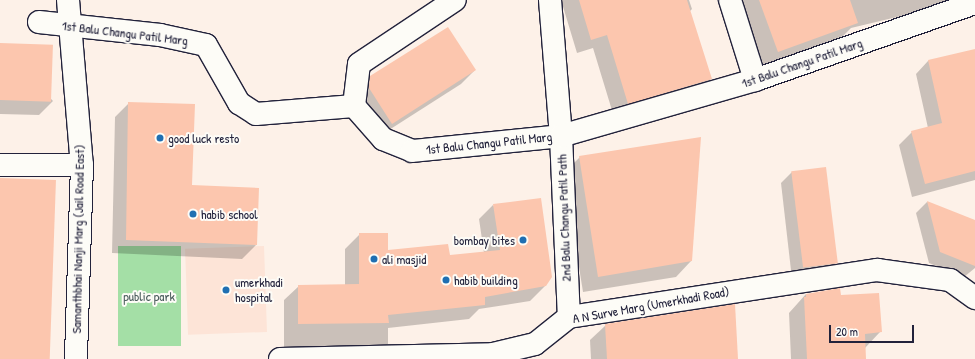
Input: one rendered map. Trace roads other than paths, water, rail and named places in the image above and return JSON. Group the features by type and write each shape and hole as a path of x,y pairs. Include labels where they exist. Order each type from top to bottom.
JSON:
{"street":[{"name":"Samanthbhai Nanji Marg (Jail Road East)","path":"68,0 72,26 82,165 76,359"},
{"path":"354,106 359,64 455,0"},
{"name":"2nd Balu Changu Patil Path","path":"550,0 561,136 569,317"},
{"path":"730,0 755,80"},
{"name":"1st Balu Changu Patil Marg","path":"39,22 160,35 206,44 240,103 256,114 354,106 383,139 412,151 561,136 755,80 975,2"},
{"path":"0,165 82,165"},
{"name":"A N Surve Marg (Umerkhadi Road)","path":"280,359 493,354 535,344 569,317 877,270 950,280 975,298"}],"place":[{"name":"good luck resto","path":"160,138"},
{"name":"habib school","path":"193,214"},
{"name":"bombay bites","path":"523,240"},
{"name":"ali masjid","path":"374,259"},
{"name":"habib building","path":"446,280"},
{"name":"umerkhadi hospital","path":"226,290"}],"park label":[{"name":"public park","path":"149,296"}]}
